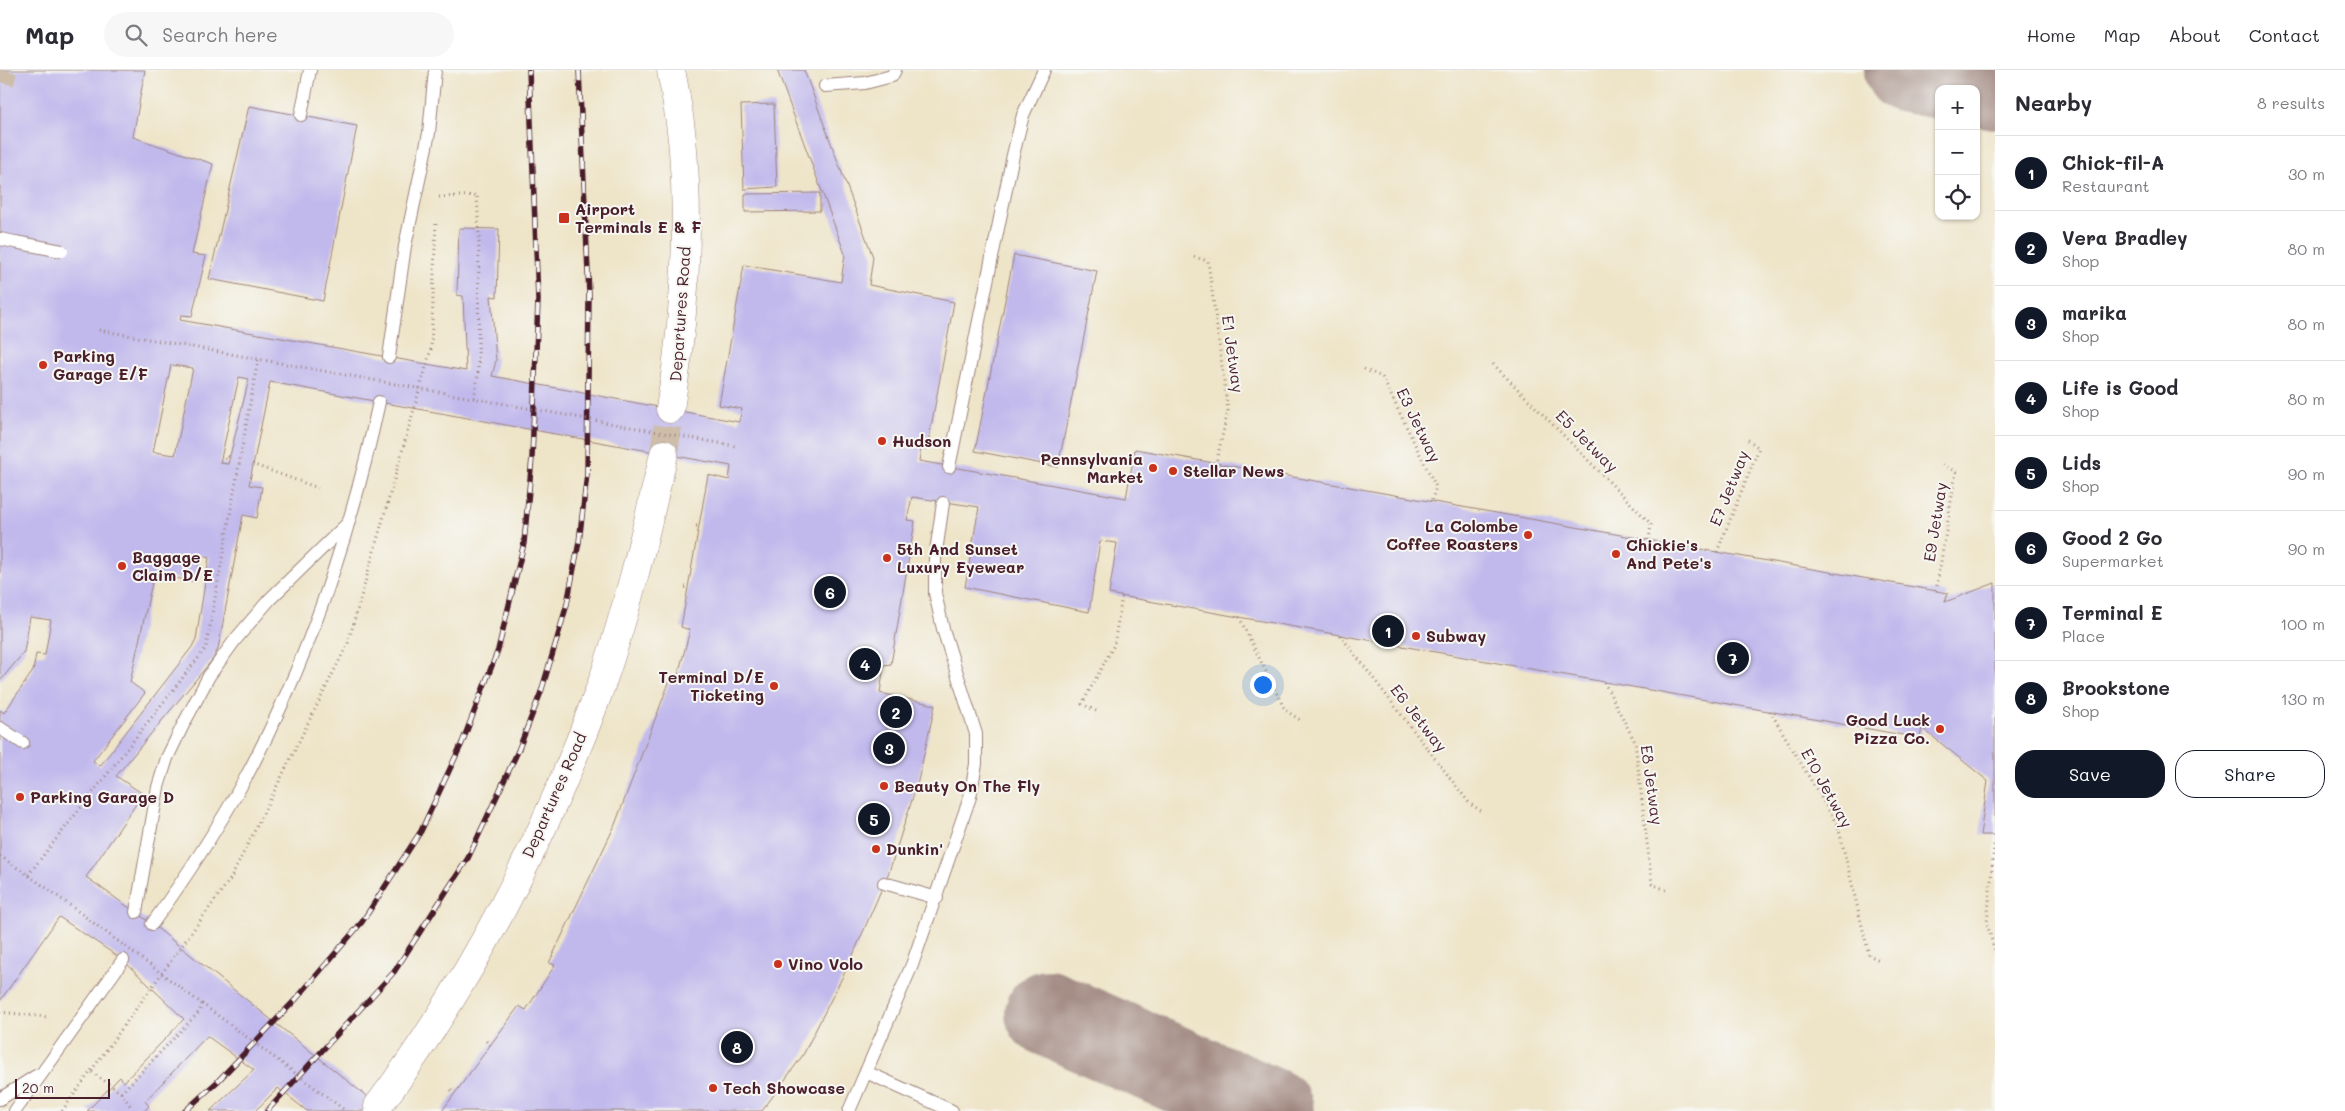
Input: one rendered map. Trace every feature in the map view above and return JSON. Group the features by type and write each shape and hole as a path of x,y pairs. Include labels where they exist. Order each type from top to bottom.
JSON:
{"street":[{"name":"Departures Road","path":"670,409 680,330 686,243 683,148 671,70"},
{"name":"Departures Road","path":"378,1106 408,1066 472,964 523,866 554,799 598,694 618,633 664,454"}],"lane":[{"path":"301,115 310,70"},
{"path":"388,357 405,246 429,133 435,70"},
{"path":"825,86 865,84 892,76 896,70"},
{"path":"949,467 1013,155 1023,115 1044,70"},
{"path":"0,239 63,251"},
{"path":"152,924 221,820 265,738 318,617 350,521 379,402"},
{"path":"849,1111 904,986 937,898 970,797 976,764 976,734 943,629 936,592 935,559 943,503"},
{"path":"136,912 158,786 167,758 182,725 209,676 235,640 269,600 350,521"},
{"path":"0,728 23,743"},
{"path":"884,883 937,898"},
{"path":"15,1111 123,960"},
{"path":"0,1099 42,1072"},
{"path":"866,1072 952,1111"}],"path":[{"path":"416,196 437,198 477,195 479,234 478,376 474,398"},
{"name":"E1 Jetway","path":"1194,257 1208,261 1228,411 1216,463"},
{"path":"99,330 736,446"},
{"path":"28,875 206,648 258,359"},
{"name":"E5 Jetway","path":"1493,364 1651,524 1648,540"},
{"name":"E3 Jetway","path":"1364,369 1382,377 1436,488 1431,502"},
{"name":"E7 Jetway","path":"1717,552 1759,448 1747,439"},
{"path":"224,464 226,456 230,457"},
{"path":"252,464 318,488"},
{"name":"E9 Jetway","path":"1936,592 1956,472 1942,464"},
{"path":"1096,711 1082,704 1114,645 1122,596"},
{"path":"1239,617 1285,710 1300,720"},
{"name":"E6 Jetway","path":"1340,635 1470,804 1483,812"},
{"name":"E8 Jetway","path":"1604,682 1635,742 1652,884 1666,890"},
{"name":"E10 Jetway","path":"1770,711 1838,826 1869,955 1881,961"},
{"path":"1995,835 1987,924 1995,951"},
{"path":"0,856 346,1111"},
{"path":"121,1093 199,1012 202,1004"},
{"path":"0,1012 47,1017"},
{"path":"486,1042 490,1045"},
{"path":"92,1072 121,1093 132,1108"},
{"path":"451,1090 455,1093"}],"building":[{"path":"0,70 145,70 133,137 213,164 192,254 206,256 192,316 181,315 180,320 466,371 463,296 457,295 459,228 499,229 497,297 491,296 496,361 492,376 739,422 742,409 719,405 744,265 841,282 845,254 777,70 804,70 873,257 869,285 954,302 927,449 921,448 919,461 1126,498 1135,449 1948,593 1945,602 1995,583 1995,835 1980,835 1988,781 1922,728 1920,738 1109,594 1117,543 1100,541 1089,612 965,587 979,507 912,497 907,520 915,521 891,664 884,665 880,693 935,705 918,781 889,872 850,962 803,1055 762,1111 442,1111 519,1006 526,1010 555,965 549,963 614,827 670,680 677,679 690,630 681,627 708,475 729,480 731,466 270,382 249,485 262,487 257,518 243,515 218,649 213,659 116,776 143,794 86,877 152,924 385,1111 307,1111 278,1088 255,1111 210,1111 254,1070 207,1036 145,1101 149,1106 144,1111 87,1111 120,1077 124,1082 184,1019 123,960 59,917 0,1001 0,710 4,713 33,671 36,654 45,655 51,620 30,617 24,652 0,681","holes":["171,365 193,368 175,455 153,452","239,377 249,379 228,464 220,463","200,555 209,558 196,639 192,647 100,766 93,761 145,693 130,682 154,574 196,582"]},
{"path":"774,104 777,187 744,189 741,105"},
{"path":"249,106 357,126 323,301 209,279"},
{"path":"820,193 820,211 745,212 745,194"},
{"path":"1014,255 1097,271 1058,467 975,451"}],"taxiway":[{"path":"1907,70 1995,86"},
{"path":"1048,1013 1271,1111"}],"tunnel":[{"path":"0,82 3,70"},
{"path":"664,454 670,409"}],"railway":[{"path":"185,1111 217,1082 297,998 362,922 421,831 462,743 498,650 524,543 532,458 538,300 529,70"},
{"path":"267,1111 394,972 468,858 518,751 541,692 557,639 567,604 579,542 587,474 589,295 579,70"}],"place":[{"name":"Airport Terminals E & F","path":"564,218"},
{"name":"Parking Garage E/F","path":"43,365"},
{"name":"Hudson","path":"882,441"},
{"name":"Pennsylvania Market","path":"1153,468"},
{"name":"Stellar News","path":"1173,471"},
{"name":"La Colombe Coffee Roasters","path":"1528,535"},
{"name":"Chickie's And Pete's","path":"1616,554"},
{"name":"5th And Sunset Luxury Eyewear","path":"887,558"},
{"name":"Baggage Claim D/E","path":"122,566"},
{"name":"Good 2 Go","path":"830,592"},
{"name":"Chick-fil-A","path":"1388,631"},
{"name":"Subway","path":"1416,636"},
{"name":"Terminal E","path":"1733,658"},
{"name":"Life is Good","path":"865,664"},
{"name":"Terminal D/E Ticketing","path":"774,686"},
{"name":"Vera Bradley","path":"896,712"},
{"name":"Good Luck Pizza Co.","path":"1940,729"},
{"name":"marika","path":"889,748"},
{"name":"Beauty On The Fly","path":"884,786"},
{"name":"Parking Garage D","path":"20,797"},
{"name":"Lids","path":"874,819"},
{"name":"Dunkin'","path":"876,849"},
{"name":"Vino Volo","path":"778,964"},
{"name":"Brookstone","path":"737,1047"},
{"name":"Tech Showcase","path":"713,1088"}]}
